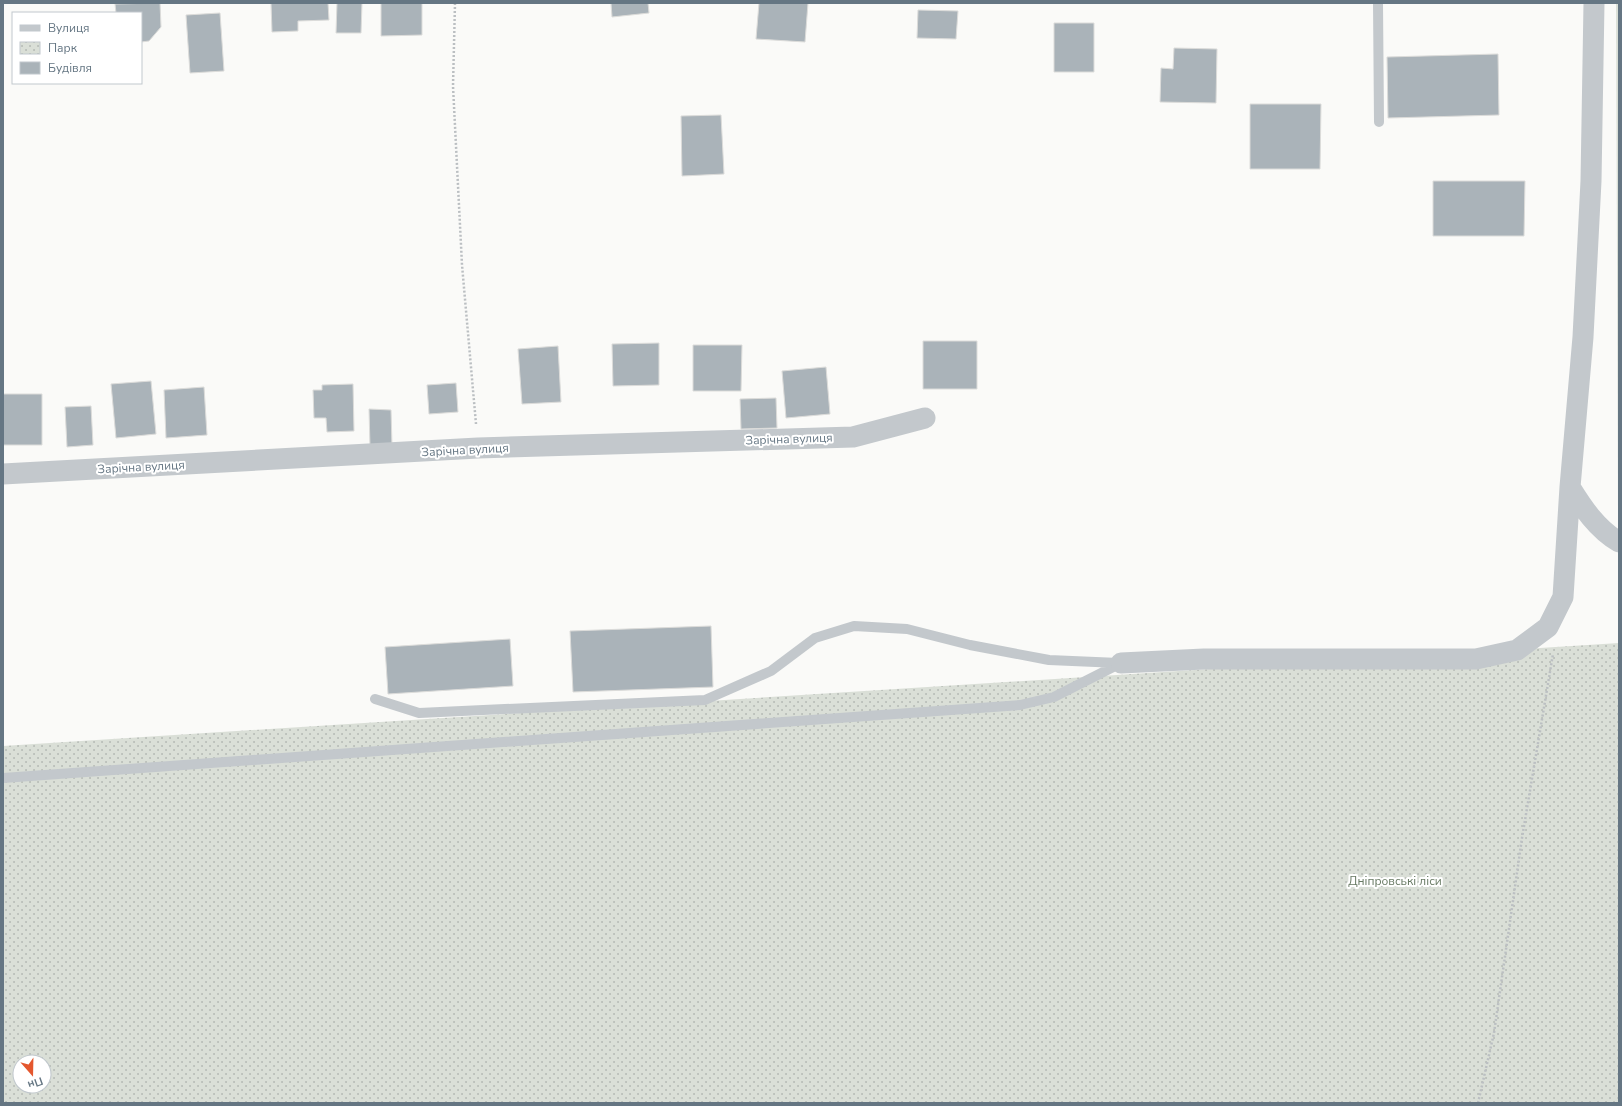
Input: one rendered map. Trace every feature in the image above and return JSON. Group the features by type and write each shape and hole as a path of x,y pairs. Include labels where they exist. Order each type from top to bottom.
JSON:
{"street":[{"path":"1121,663 1204,659 1476,659 1517,650 1548,627 1563,597 1570,487 1582,352 1591,181 1594,3"},
{"name":"Зарічна вулиця","path":"3,474 478,448 853,437 925,418"},
{"path":"1570,487 1586,513 1609,536 1619,542"}],"lane":[{"path":"1378,3 1379,122"},
{"path":"375,700 419,713 705,700 771,671 815,638 854,626 907,630 970,645 1049,660 1121,663"},
{"path":"3,778 1020,705 1054,697 1121,663"}],"path":[{"path":"454,3 454,102 462,265 478,448"},
{"path":"1478,1103 1494,1033 1522,838 1554,651"}],"green space":[{"path":"1616,3 1619,3 1619,512 1618,512"},
{"name":"Дніпровські ліси","path":"1619,643 1619,1103 3,1103 3,746"}],"building":[{"path":"160,3 161,27 149,41 142,42 142,12 116,12 115,4"},
{"path":"271,3 328,3 329,20 298,21 298,31 272,32"},
{"path":"337,3 362,3 361,33 336,33"},
{"path":"381,3 422,3 422,35 381,36"},
{"path":"611,3 648,3 649,13 612,17"},
{"path":"759,3 808,3 805,42 756,39"},
{"path":"918,10 958,11 956,39 917,38"},
{"path":"220,13 224,71 190,73 186,15"},
{"path":"1054,23 1094,23 1094,72 1054,72"},
{"path":"1174,48 1217,49 1216,103 1160,102 1161,68 1173,69"},
{"path":"1498,54 1499,115 1388,118 1387,57"},
{"path":"1250,104 1321,104 1320,169 1250,169"},
{"path":"721,115 724,174 682,176 681,116"},
{"path":"1433,181 1525,181 1524,236 1433,236"},
{"path":"923,341 977,341 977,389 923,389"},
{"path":"659,343 659,385 613,386 612,344"},
{"path":"693,345 742,345 741,391 693,391"},
{"path":"558,346 561,402 522,404 518,349"},
{"path":"826,367 830,414 786,418 782,371"},
{"path":"151,381 156,434 116,438 111,384"},
{"path":"456,383 458,412 429,414 427,385"},
{"path":"353,384 354,431 327,432 326,418 314,418 313,390 322,390 322,385"},
{"path":"204,387 207,435 166,438 164,390"},
{"path":"3,394 42,394 42,445 3,445"},
{"path":"776,398 777,428 741,429 740,399"},
{"path":"91,406 93,445 67,447 65,407"},
{"path":"369,409 391,410 392,446 370,446"},
{"path":"711,626 713,687 573,692 570,631"},
{"path":"510,639 513,686 388,694 385,647"}]}
